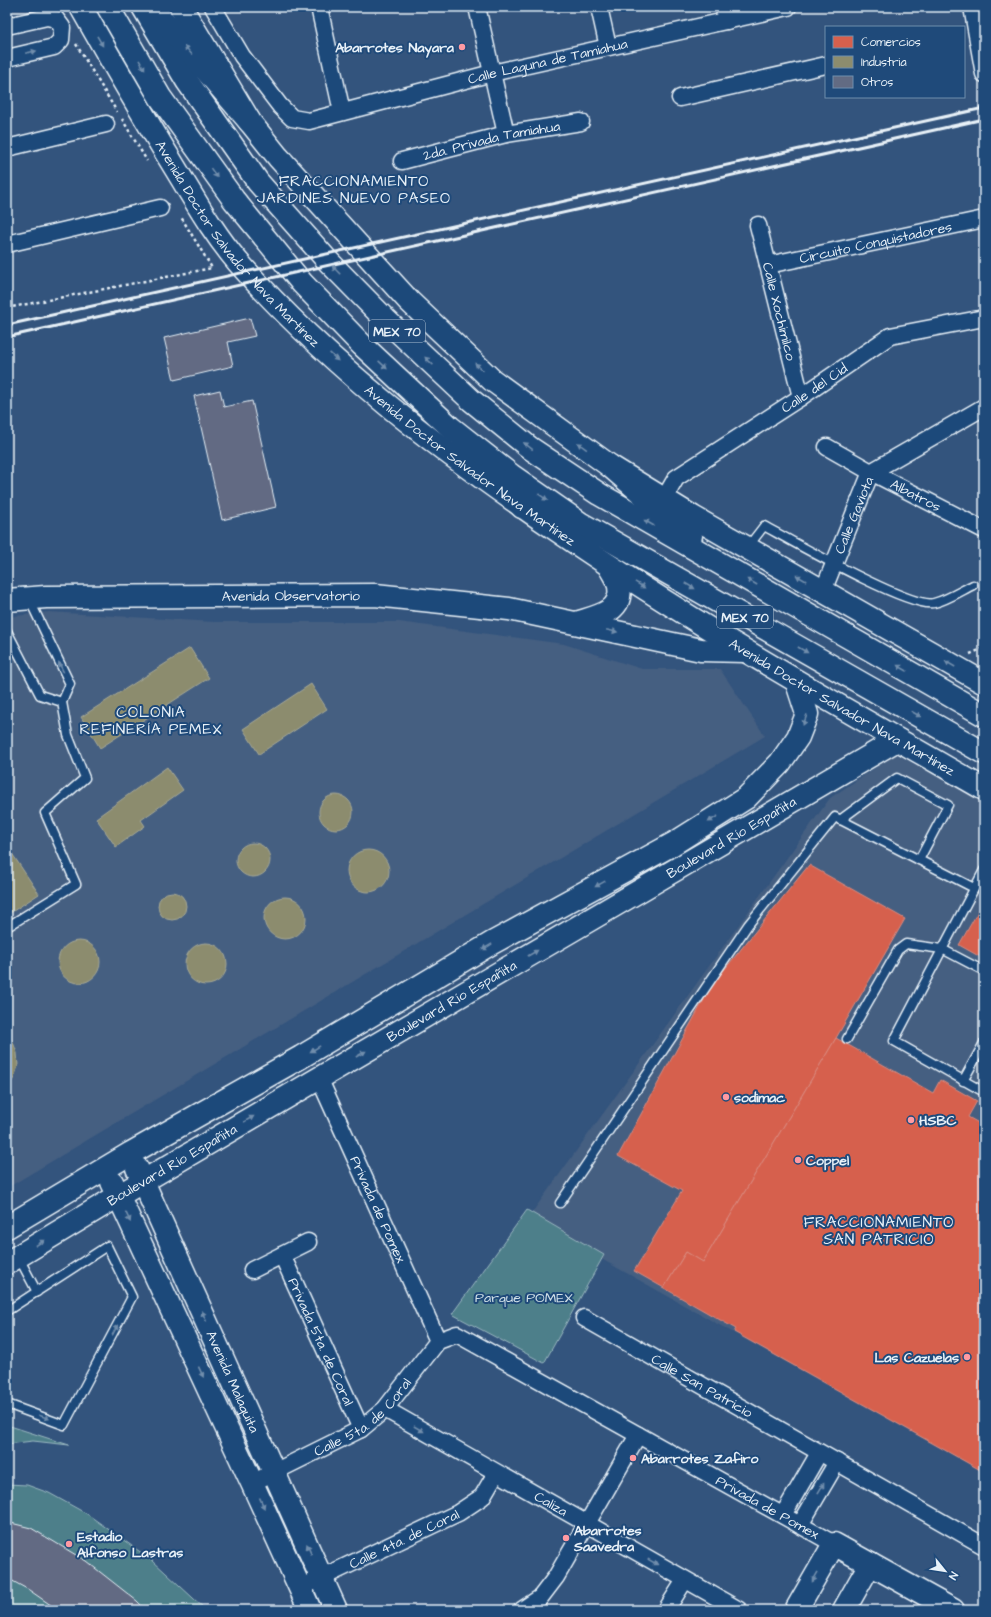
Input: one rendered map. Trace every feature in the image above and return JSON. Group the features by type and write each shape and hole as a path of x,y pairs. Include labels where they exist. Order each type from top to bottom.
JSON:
{"main road":[{"name":"Avenida Doctor Salvador Nava Martínez","path":"81,7 204,215 237,261 286,312 342,365 432,442 522,507 608,566 797,683 984,789"},
{"name":"Avenida Doctor Salvador Nava Martínez","path":"108,7 160,97 239,206 302,283 362,345 450,427 511,475 580,523 984,753"},
{"name":"MEX 70","path":"143,7 187,81 258,182 327,260 386,320 471,400 530,448 599,494 984,715"},
{"path":"151,7 250,122 278,157 409,301 492,380 610,466 731,570"},
{"path":"181,7 250,122"},
{"path":"450,427 522,507"},
{"path":"610,466 747,548 979,676"},
{"path":"573,624 608,613 614,606 618,596 619,586 608,566"},
{"name":"Avenida Observatorio","path":"18,599 375,595 509,609 551,617 573,624 701,650 745,651"},
{"name":"Boulevard Río Españita","path":"7,1228 131,1153 301,1057 492,943 673,844 746,798 780,763 798,737 807,714 797,683"},
{"name":"Boulevard Río Españita","path":"12,1260 143,1181 897,740"},
{"name":"Avenida Malaquita","path":"131,1153 336,1610"},
{"name":"Avenida Malaquita","path":"106,1169 310,1610"},
{"path":"796,1610 834,1544"},
{"name":"Privada de Pomex","path":"834,1544 953,1610"},
{"path":"844,1610 870,1564"}],"street":[{"name":"Calle Laguna de Tamiahua","path":"213,7 242,56 280,106 292,118 309,121 492,73 608,48 725,14 788,7"},
{"path":"319,7 342,112"},
{"path":"477,7 506,134"},
{"path":"599,7 608,48"},
{"path":"972,7 971,33 984,74"},
{"path":"7,26 47,17 56,19 62,27 62,40 54,47 7,58"},
{"path":"680,98 825,66"},
{"name":"2da. Privada Tamiahua","path":"402,161 506,134 581,122"},
{"path":"7,148 106,124"},
{"path":"7,244 160,208"},
{"name":"Circuito Conquistadores","path":"768,265 984,219"},
{"name":"Calle Xochimilco","path":"758,225 801,398"},
{"name":"Calle del Cid","path":"664,499 676,478 801,398 890,336 984,318"},
{"name":"Calle Gaviota","path":"823,591 871,472 984,406"},
{"name":"Albatros","path":"827,447 871,472 983,528"},
{"name":"Privada de Pomex","path":"319,1078 438,1341 456,1334 834,1544"},
{"path":"252,1270 308,1242"},
{"name":"Privada 5ta. de Coral","path":"282,1255 361,1429"},
{"name":"Calle San Patricio","path":"584,1318 984,1546"},
{"name":"Calle 5ta. de Coral","path":"252,1483 361,1429 385,1409 438,1341"},
{"name":"Caliza","path":"385,1409 586,1525 739,1610"},
{"path":"522,1610 540,1598 556,1577 638,1435"},
{"path":"783,1515 819,1452"},
{"path":"800,1525 837,1462"},
{"name":"Calle 4ta. de Coral","path":"300,1588 322,1579 458,1513 482,1497 496,1473"},
{"path":"666,1610 685,1580"}],"lane":[{"path":"747,548 764,526 833,564 916,602 933,604 973,585"},
{"path":"7,927 76,884 45,814 85,778 68,735 62,702 70,684 18,599"},
{"path":"7,631 40,695 62,702"},
{"path":"840,820 897,778 948,805 919,860"},
{"path":"560,1203 748,925 835,817 974,888"},
{"path":"984,870 894,1041 984,1092"},
{"path":"847,1039 898,950 906,944 942,948 984,970"},
{"path":"963,1081 984,1043"},
{"path":"7,1311 107,1246 132,1298 64,1425 7,1404"},
{"path":"12,1260 37,1292"}],"shaded area":[{"path":"49,612 214,622 399,622 564,644 642,669 720,669 765,736 7,1188 7,617"},
{"path":"896,754 984,801 984,1473 528,1218 830,798"}],"green space":[{"name":"Parque POMEX","path":"527,1210 604,1255 544,1363 452,1314"},
{"path":"7,1425 69,1445 33,1441 7,1444"},
{"name":"Estadio Alfonso Lastras","path":"7,1484 27,1485 49,1493 87,1514 153,1561 206,1610 7,1610"}],"building: Comercios":[{"name":"sodimac","path":"809,865 905,919 703,1262 686,1252 664,1288 634,1271 682,1191 618,1156 712,985"},
{"path":"984,901 984,959 959,945"},
{"path":"836,1038 933,1093 940,1080 977,1101 968,1117 984,1126 984,1472 734,1332 736,1329 664,1288 686,1252 703,1262"}],"building: Industria":[{"path":"190,648 209,678 100,748 81,717"},
{"path":"311,684 327,709 259,754 243,729"},
{"path":"167,767 183,790 141,820 145,826 116,847 96,818"},
{"path":"339,795 348,800 352,805 352,819 348,824 343,828 333,829 329,828 320,819 319,809 320,805 329,796"},
{"path":"256,843 265,848 269,853 269,867 265,872 260,876 250,877 246,876 237,867 236,857 237,853 246,844"},
{"path":"7,846 39,894 7,915"},
{"path":"368,850 383,856 389,871 383,886 368,892 353,886 347,871 353,856"},
{"path":"172,892 178,893 182,896 185,900 185,912 182,916 178,919 172,920 166,919 162,916 159,912 158,906 159,900 162,896 166,893"},
{"path":"285,897 300,903 306,918 300,933 285,939 270,933 264,918 270,903"},
{"path":"79,941 94,947 100,962 94,977 79,983 64,977 58,962 64,947"},
{"path":"206,943 221,949 227,964 221,979 206,985 191,979 185,964 191,949"},
{"path":"7,1035 13,1042 17,1053 18,1066 14,1078 7,1088"}],"building: Otros":[{"path":"250,318 255,336 228,342 233,366 174,380 164,338"},
{"path":"220,390 224,407 252,401 276,507 222,520 194,396"},
{"path":"7,1522 31,1528 86,1561 137,1601 146,1610 58,1610 29,1590 7,1578"}],"railway":[{"path":"7,325 984,108"},
{"path":"7,337 984,119"}],"place":[{"name":"Abarrotes Nayara","path":"462,47"},
{"name":"sodimac","path":"726,1097"},
{"name":"HSBC","path":"911,1120"},
{"name":"Coppel","path":"798,1160"},
{"name":"Las Cazuelas","path":"967,1357"},
{"name":"Abarrotes Zafiro","path":"633,1458"},
{"name":"Abarrotes Saavedra","path":"566,1538"},
{"name":"Estadio Alfonso Lastras","path":"69,1544"}],"district":[{"name":"FRACCIONAMIENTO JARDINES NUEVO PASEO","path":"354,190"},
{"name":"COLONIA REFINERÍA PEMEX","path":"151,720"},
{"name":"FRACCIONAMIENTO SAN PATRICIO","path":"879,1230"}]}
